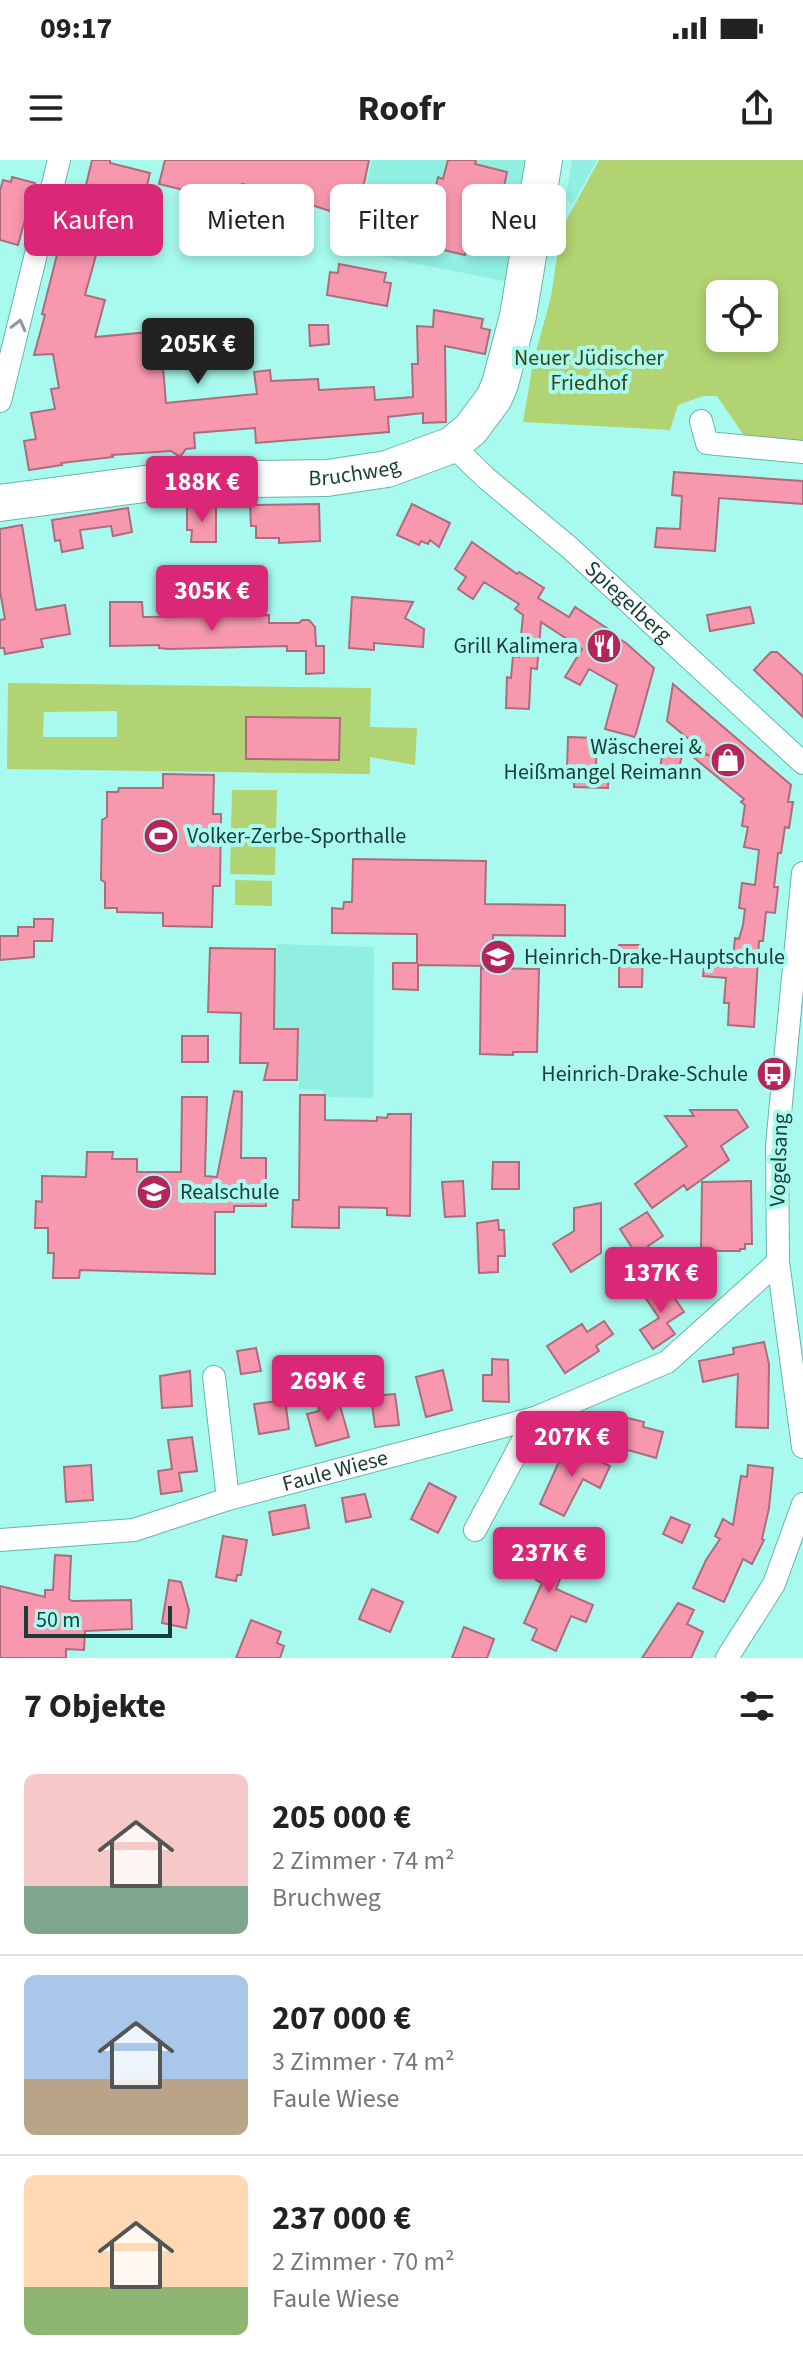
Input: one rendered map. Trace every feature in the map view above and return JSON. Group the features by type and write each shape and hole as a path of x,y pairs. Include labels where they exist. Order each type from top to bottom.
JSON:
{"main road":[{"name":"Bruchweg","path":"0,503 175,480 327,478 387,469 452,445 471,429 494,398 500,384 518,316 544,160"}],"street":[{"path":"0,401 59,160"},
{"path":"701,421 707,443 803,452"},
{"name":"Spiegelberg","path":"452,445 486,478 570,548 803,763"},
{"name":"Vogelsang","path":"803,873 777,1145 778,1262 803,1447"},
{"name":"Faule Wiese","path":"0,1540 134,1530 228,1499 535,1418 667,1362 778,1262"},
{"path":"214,1377 228,1499"},
{"path":"475,1530 535,1418"},
{"path":"727,1658 774,1584 803,1504"}],"shaded area":[{"path":"372,160 526,160 522,184 462,184 462,256 509,256 505,281 378,256 446,256 446,184 367,184"},
{"path":"572,160 597,160 572,206 566,198"},
{"path":"277,944 374,947 373,1098 323,1097 323,1090 299,1089 299,1029 274,1028"}],"green space":[{"name":"Neuer Jüdischer Friedhof","path":"599,160 803,160 803,443 745,437 717,396 703,396 678,405 670,430 523,422 533,363 551,297 557,256 566,256 566,221"},
{"path":"8,683 371,688 370,727 417,728 415,765 370,757 370,774 7,769","holes":["117,711 117,737 43,737 44,712"]},
{"path":"232,790 277,790 275,875 230,874"},
{"path":"235,880 272,881 272,906 235,905"}],"building":[{"path":"92,160 110,160 110,163 150,173 147,184 86,184"},
{"path":"165,160 369,160 364,184 330,184 330,211 314,206 314,184 179,184 179,189 159,184"},
{"path":"448,160 476,160 475,164 507,172 505,184 462,184 462,254 446,251 446,184 436,184 438,177 443,179"},
{"path":"12,177 35,183 24,184 24,223 18,245 0,240 0,191 3,180 11,182"},
{"path":"57,256 96,256 85,295 105,300 95,337 160,331 166,403 257,394 254,372 270,370 271,381 318,379 319,390 374,387 375,400 413,397 412,364 418,364 417,326 433,327 434,310 483,319 481,328 490,330 485,354 445,346 446,422 423,423 423,413 388,417 389,432 256,443 255,428 194,433 195,448 186,449 180,457 171,451 112,455 29,470 24,441 36,439 31,413 55,409 51,389 59,388 53,354 34,355 45,315 42,314"},
{"path":"339,264 386,273 384,282 391,283 387,306 327,295 330,272 338,273"},
{"path":"309,325 328,325 329,344 310,346"},
{"path":"674,472 803,481 803,504 719,498 715,551 655,547 657,528 680,529 682,496 672,495"},
{"path":"319,504 320,541 279,543 279,538 256,538 256,526 251,526 250,505"},
{"path":"412,504 450,523 439,547 430,540 428,544 421,541 419,545 397,535"},
{"path":"187,506 216,507 216,542 191,542 192,530 187,530"},
{"path":"128,508 132,532 113,536 111,526 80,530 83,548 62,552 60,540 55,541 52,520"},
{"path":"22,525 36,610 65,605 70,634 41,639 43,647 5,654 4,648 0,648 0,620 5,619 0,591 0,529"},
{"path":"472,542 517,574 519,572 544,588 538,598 569,617 575,607 608,629 606,631 626,643 654,668 635,737 605,729 617,685 589,669 580,685 565,677 582,649 541,622 537,669 531,668 529,709 506,708 507,677 511,678 513,656 519,657 523,615 515,609 519,604 484,582 473,599 458,589 466,577 455,569"},
{"path":"352,597 413,602 405,618 424,629 423,647 374,643 374,650 349,648"},
{"path":"110,602 142,602 143,617 269,615 269,623 309,620 315,627 316,646 324,646 324,673 306,674 306,651 287,651 287,646 168,649 159,648 159,645 110,646"},
{"path":"750,607 754,623 710,631 707,615"},
{"path":"771,652 777,652 803,676 803,717 754,670"},
{"path":"673,684 791,785 788,802 793,802 789,828 785,827 781,853 778,853 775,913 766,912 763,941 759,941 754,1027 728,1025 729,1003 724,1003 726,978 703,976 705,956 733,958 735,938 739,939 745,909 739,908 742,883 755,885 759,850 744,847 748,827 742,826 745,805 741,802 744,799 687,752 708,755 667,721"},
{"path":"246,717 340,718 339,760 246,759"},
{"path":"568,737 597,738 596,767 609,767 608,788 574,787 575,770 567,770"},
{"path":"663,748 683,751 678,773 660,770"},
{"name":"Volker-Zerbe-Sporthalle","path":"163,774 214,775 213,814 221,814 220,886 213,886 212,927 163,926 163,913 117,912 117,908 105,908 105,882 101,880 102,820 107,817 107,792 118,792 119,788 163,788"},
{"name":"Heinrich-Drake-Hauptschule","path":"353,859 486,861 485,904 565,905 565,936 493,935 492,966 418,965 418,990 393,989 393,963 417,963 417,934 332,933 332,908 343,909 344,902 352,902"},
{"path":"34,919 53,919 52,941 34,941 34,957 0,960 0,936 18,936 18,927 34,927"},
{"path":"619,945 643,945 642,987 619,987"},
{"path":"210,948 275,949 274,1029 298,1029 297,1080 264,1080 268,1063 240,1063 241,1013 208,1012"},
{"path":"481,968 539,969 537,1052 480,1054"},
{"path":"182,1036 208,1036 208,1062 182,1062"},
{"name":"Realschule","path":"234,1091 242,1092 241,1158 266,1158 266,1206 234,1206 234,1212 215,1212 215,1274 80,1270 79,1278 53,1278 54,1253 48,1253 48,1228 35,1228 36,1201 42,1202 42,1176 86,1177 87,1152 113,1152 112,1159 137,1159 137,1172 181,1172 182,1097 207,1097 205,1176 217,1177"},
{"path":"300,1095 325,1095 325,1120 377,1121 377,1117 387,1118 388,1114 411,1114 410,1216 387,1215 387,1208 339,1207 339,1228 292,1227 293,1200 299,1200"},
{"path":"690,1110 737,1110 748,1127 721,1146 729,1160 687,1190 684,1185 652,1208 635,1184 687,1146 665,1116 694,1116"},
{"path":"493,1162 519,1162 519,1189 492,1189"},
{"path":"463,1181 465,1216 445,1217 442,1182"},
{"path":"751,1181 752,1244 745,1244 745,1249 740,1251 701,1251 702,1182"},
{"path":"601,1203 601,1253 571,1272 553,1244 574,1231 574,1208"},
{"path":"647,1212 663,1236 648,1246 665,1275 654,1282 620,1229"},
{"path":"498,1220 499,1230 504,1230 505,1256 498,1256 498,1272 479,1273 477,1223"},
{"path":"663,1281 684,1312 667,1323 675,1334 653,1349 640,1330 659,1318 643,1294"},
{"path":"604,1321 613,1334 596,1346 599,1351 565,1373 547,1346 582,1324 587,1332"},
{"path":"764,1342 769,1364 768,1428 736,1427 738,1374 703,1382 699,1361 734,1354 733,1348"},
{"path":"256,1348 261,1371 241,1374 237,1351"},
{"path":"492,1359 508,1360 509,1402 483,1401 483,1375 492,1375"},
{"path":"443,1370 452,1410 426,1417 416,1377"},
{"path":"190,1371 192,1406 162,1408 160,1376"},
{"path":"395,1394 399,1425 375,1427 371,1396"},
{"path":"338,1399 349,1437 316,1446 307,1414 319,1411 318,1405"},
{"path":"285,1400 289,1429 259,1434 254,1404"},
{"path":"615,1415 644,1422 643,1427 663,1432 656,1458 607,1444"},
{"path":"192,1437 197,1471 179,1473 182,1491 161,1494 158,1471 172,1469 168,1440"},
{"path":"566,1446 610,1466 600,1488 583,1479 564,1516 540,1504"},
{"path":"91,1465 93,1500 66,1502 64,1467"},
{"path":"748,1465 773,1468 764,1540 752,1564 743,1559 724,1602 693,1588 720,1539 715,1536 723,1519 733,1525 741,1476 747,1477"},
{"path":"429,1483 456,1497 438,1533 411,1519"},
{"path":"365,1494 371,1517 346,1522 342,1498"},
{"path":"305,1505 309,1528 273,1535 269,1512"},
{"path":"671,1517 690,1525 682,1543 663,1534"},
{"path":"524,1530 554,1543 543,1566 562,1574 556,1589 593,1605 586,1622 571,1616 556,1651 532,1640 537,1629 524,1623 542,1583 536,1580 541,1570 513,1557"},
{"path":"223,1536 247,1540 241,1575 237,1575 236,1581 216,1577"},
{"path":"55,1555 71,1556 69,1599 131,1600 132,1629 85,1631 84,1650 66,1649 66,1658 0,1658 0,1586 45,1597 45,1590 53,1590"},
{"path":"169,1580 181,1582 189,1610 186,1628 162,1623"},
{"path":"372,1589 403,1602 390,1632 359,1619"},
{"path":"678,1603 694,1610 687,1624 703,1632 691,1658 642,1658"},
{"path":"251,1620 281,1632 277,1643 284,1646 280,1658 236,1658"},
{"path":"464,1627 494,1639 487,1658 452,1658"}],"place":[{"name":"Grill Kalimera","path":"604,646"},
{"name":"Wäscherei & Heißmangel Reimann","path":"728,760"},
{"name":"Volker-Zerbe-Sporthalle","path":"161,836"},
{"name":"Heinrich-Drake-Hauptschule","path":"498,957"},
{"name":"Heinrich-Drake-Schule","path":"774,1074"},
{"name":"Realschule","path":"154,1192"}]}
